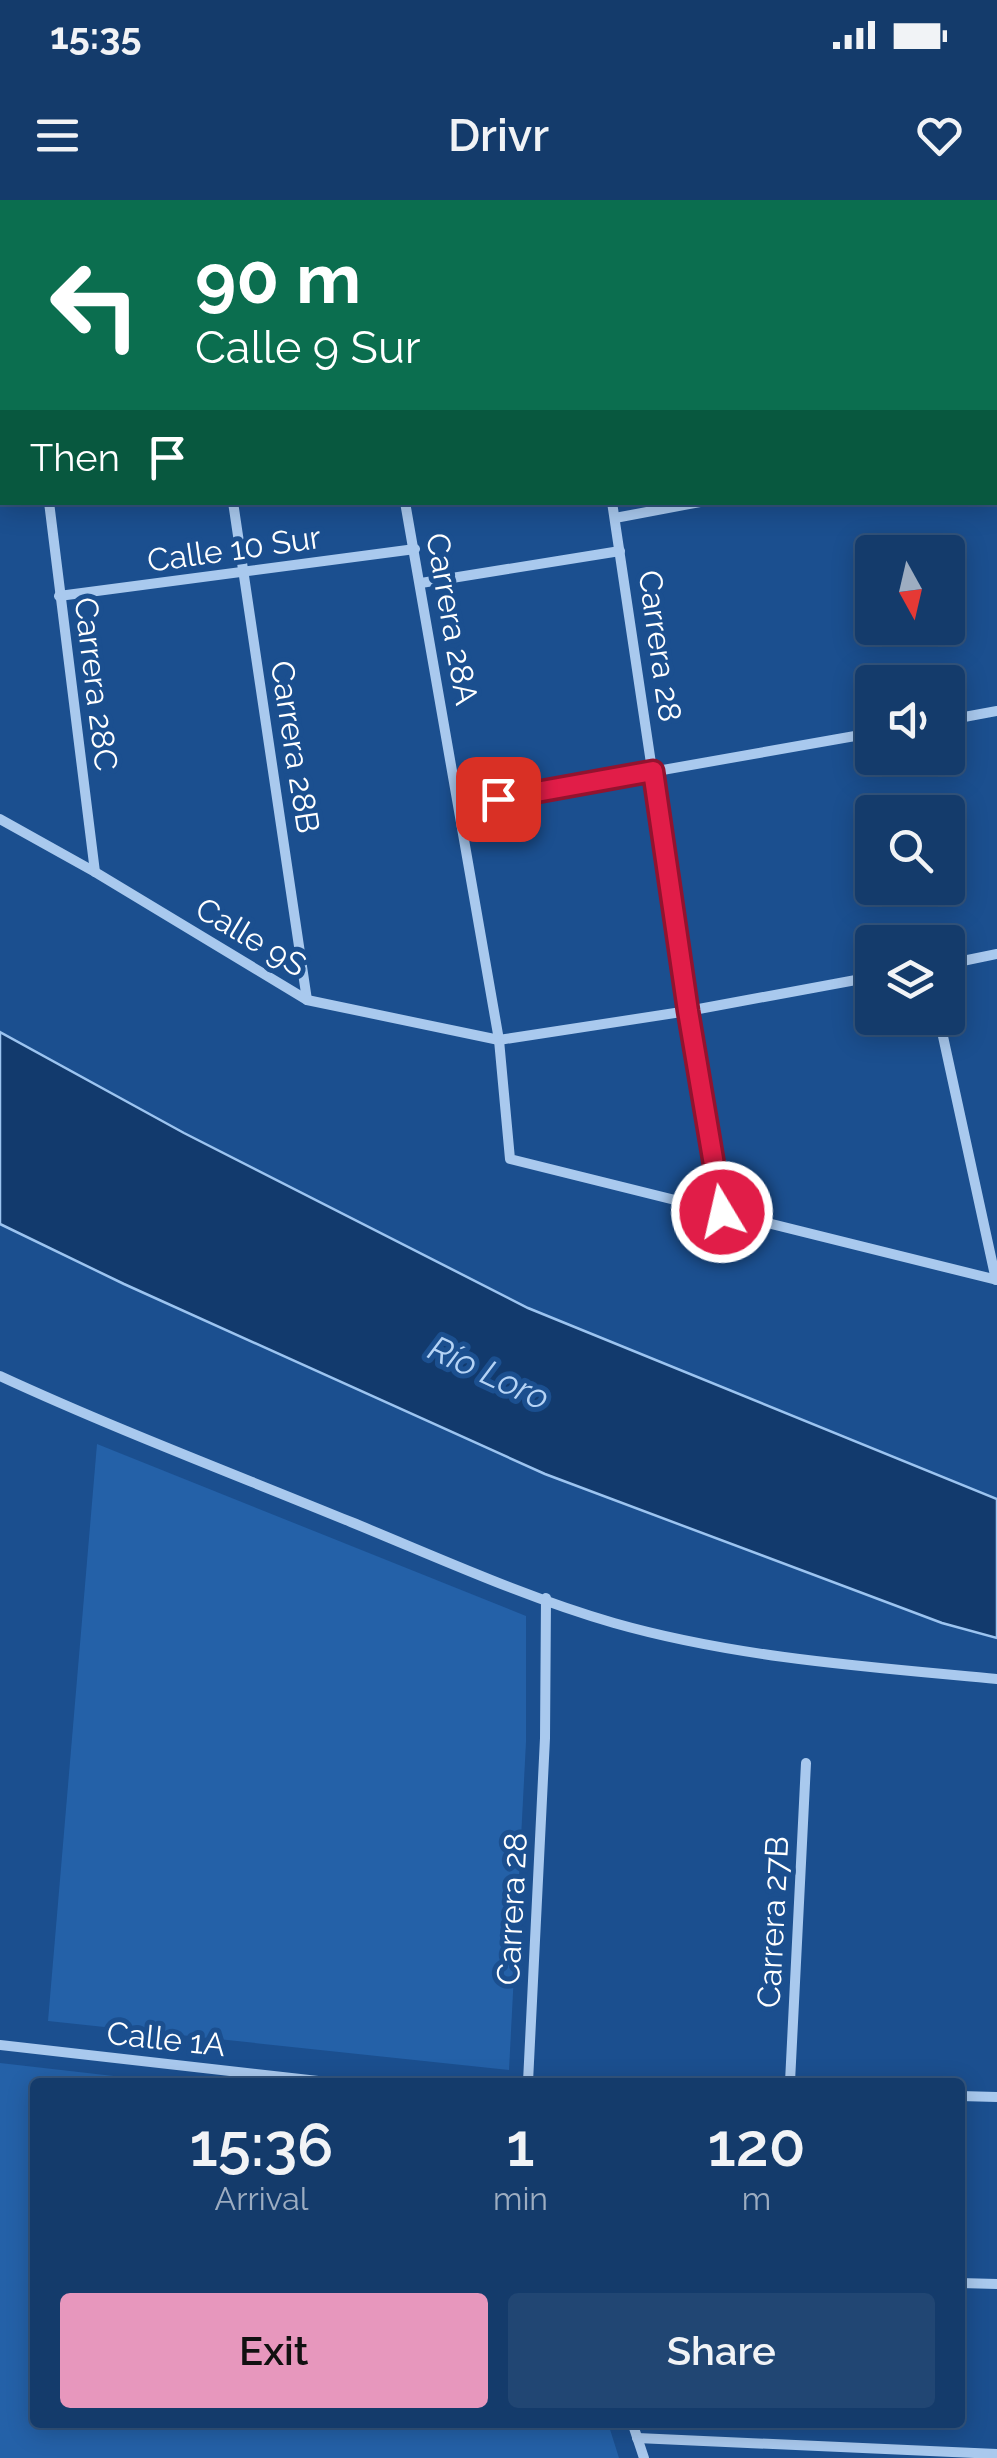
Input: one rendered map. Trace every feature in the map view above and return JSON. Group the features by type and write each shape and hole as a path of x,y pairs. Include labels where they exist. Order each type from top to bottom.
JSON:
{"street":[{"name":"Carrera 28C","path":"50,505 95,872"},
{"name":"Carrera 28B","path":"233,505 308,1000"},
{"name":"Carrera 28A","path":"406,505 499,1040 510,1159 722,1212"},
{"name":"Carrera 28","path":"613,505 722,1212"},
{"path":"615,518 684,505"},
{"name":"Calle 10 Sur","path":"59,596 415,549"},
{"path":"421,583 620,551"},
{"path":"965,717 997,711"},
{"path":"459,806 855,736"},
{"name":"Calle 9S","path":"0,819 308,1000 499,1040"},
{"path":"965,961 997,954"},
{"path":"499,1040 855,980"},
{"path":"722,1212 996,1280 943,1035"},
{"path":"0,1376 89,1416 613,1623 696,1642 826,1662 997,1679"},
{"name":"Carrera 28","path":"528,2078 546,1738 546,1598"},
{"name":"Carrera 27B","path":"790,2078 806,1763"},
{"name":"Calle 1A","path":"0,2045 291,2078"},
{"path":"965,2096 997,2097"},
{"path":"965,2283 997,2284"},
{"path":"634,2428 644,2458"},
{"path":"637,2438 997,2454"}],"shaded area":[{"path":"97,1444 526,1616 526,1742 509,2070 48,2021"},
{"path":"0,2063 131,2078 30,2078 30,2428 610,2428 619,2458 0,2458"}],"water":[{"name":"Río Loro","path":"0,1032 184,1133 528,1308 997,1499 997,1638 942,1623 545,1474 0,1224"}],"route":[{"path":"498,799 653,771 722,1212"}]}
